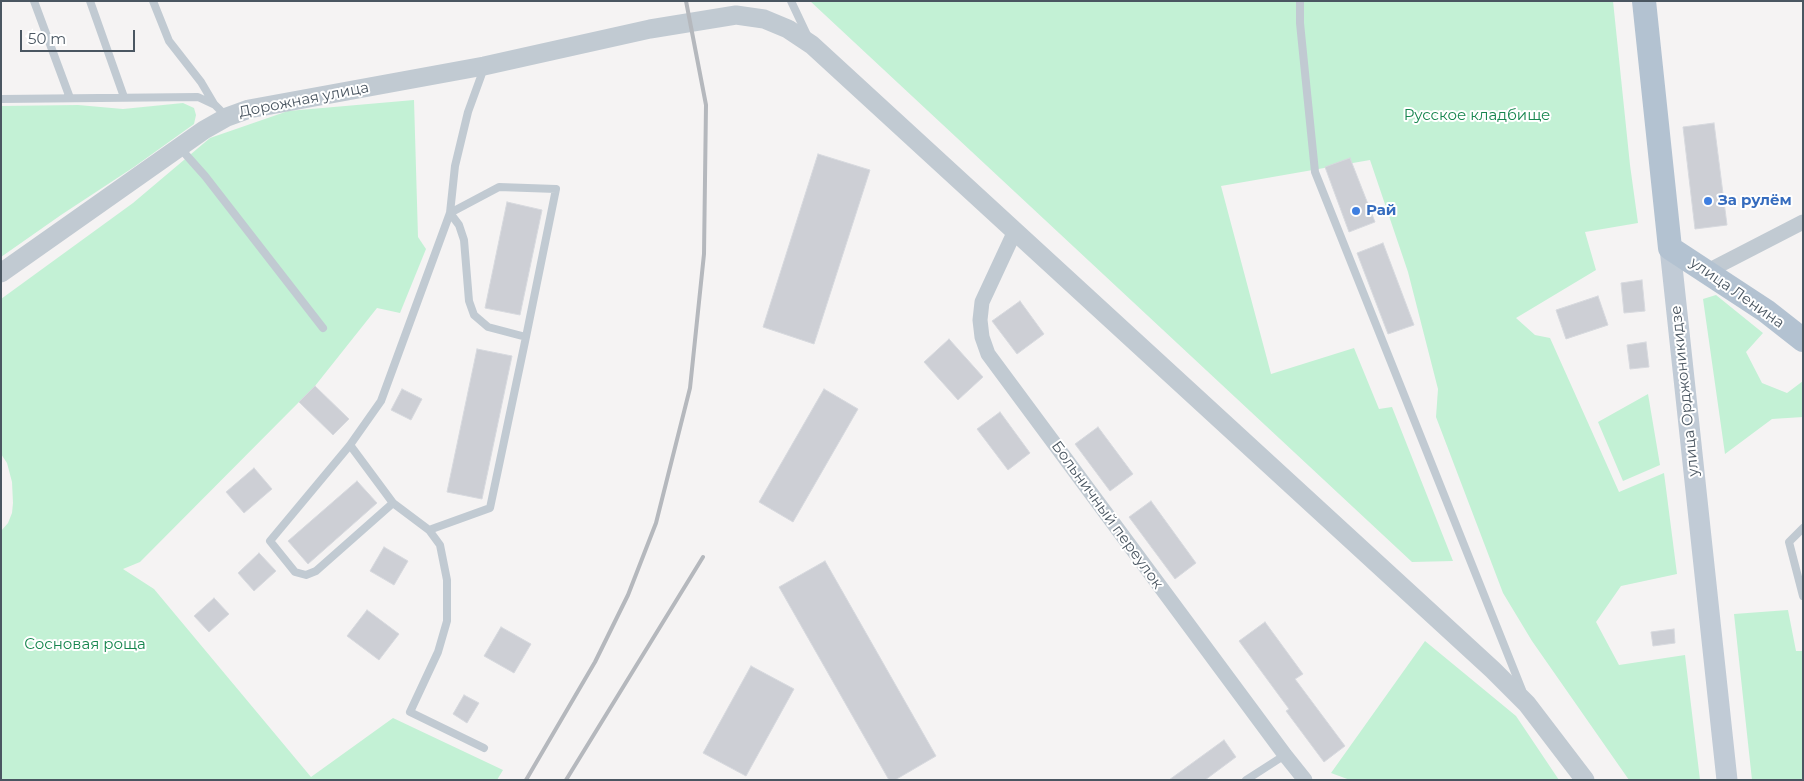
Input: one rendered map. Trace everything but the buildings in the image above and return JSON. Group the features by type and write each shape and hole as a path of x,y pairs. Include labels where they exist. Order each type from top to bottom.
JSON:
{"main road":[{"name":"улица Орджоникидзе","path":"1644,1 1726,780"},
{"name":"улица Ленина","path":"1670,248 1766,311 1803,340"}],"street":[{"name":"Дорожная улица","path":"1,272 180,148 221,111 249,109 484,66 650,30 736,15 764,19 788,29 812,45 1493,670 1527,704 1586,780"},
{"path":"1708,272 1803,222"},
{"name":"Больничный переулок","path":"1015,231 982,302 980,320 982,337 988,354 1305,780"}],"lane":[{"path":"34,1 70,98"},
{"path":"90,1 124,97"},
{"path":"153,1 170,41 221,111"},
{"path":"791,1 812,45"},
{"path":"1300,1 1300,23 1314,172 1527,704"},
{"path":"393,503 316,571 306,575 295,572 270,541 350,445 381,401 450,213 455,166 468,112 484,66"},
{"path":"1,99 198,96 221,111"},
{"path":"180,148 323,328"},
{"path":"429,530 490,508 556,189 499,186 450,213"},
{"path":"450,213 459,225 464,240 469,301 474,315 488,327 526,337"},
{"path":"350,445 393,503 429,530 440,545 447,580 447,621 438,652 410,712 484,748"},
{"path":"1803,528 1789,542 1803,596"},
{"path":"1246,780 1285,755"}],"green space":[{"name":"Русское кладбище","path":"810,1 1613,1 1638,223 1585,232 1596,270 1516,318 1535,335 1550,338 1619,492 1664,473 1677,574 1621,586 1596,622 1619,665 1685,655 1700,780 1629,780 1532,641 1503,593 1436,417 1438,389 1408,272 1370,160 1221,186 1271,374 1354,348 1379,409 1392,407 1453,561 1412,562"},
{"name":"Сосновая роща","path":"414,100 418,237 426,249 400,313 377,308 315,386 140,562 123,569 154,589 311,777 393,718 503,770 497,780 1,780 1,531 8,523 13,503 12,482 7,463 1,454 1,299 133,203 210,138 288,111"},
{"path":"183,103 194,108 196,115 194,124 1,257 1,106 78,105 123,109"},
{"path":"1716,295 1763,333 1746,352 1762,383 1787,393 1803,381 1803,417 1772,419 1725,454 1703,299"},
{"path":"1648,394 1660,465 1623,481 1598,422"},
{"path":"1788,610 1796,651 1803,651 1803,780 1752,780 1734,614"},
{"path":"1425,641 1516,716 1559,780 1350,780 1331,773"}],"railway":[{"path":"526,780 595,662 628,595 656,523 690,388 704,254 706,105 686,1"},
{"path":"566,780 703,557"}],"place":[{"name":"За рулём","path":"1708,201"},
{"name":"Рай","path":"1356,211"}]}
